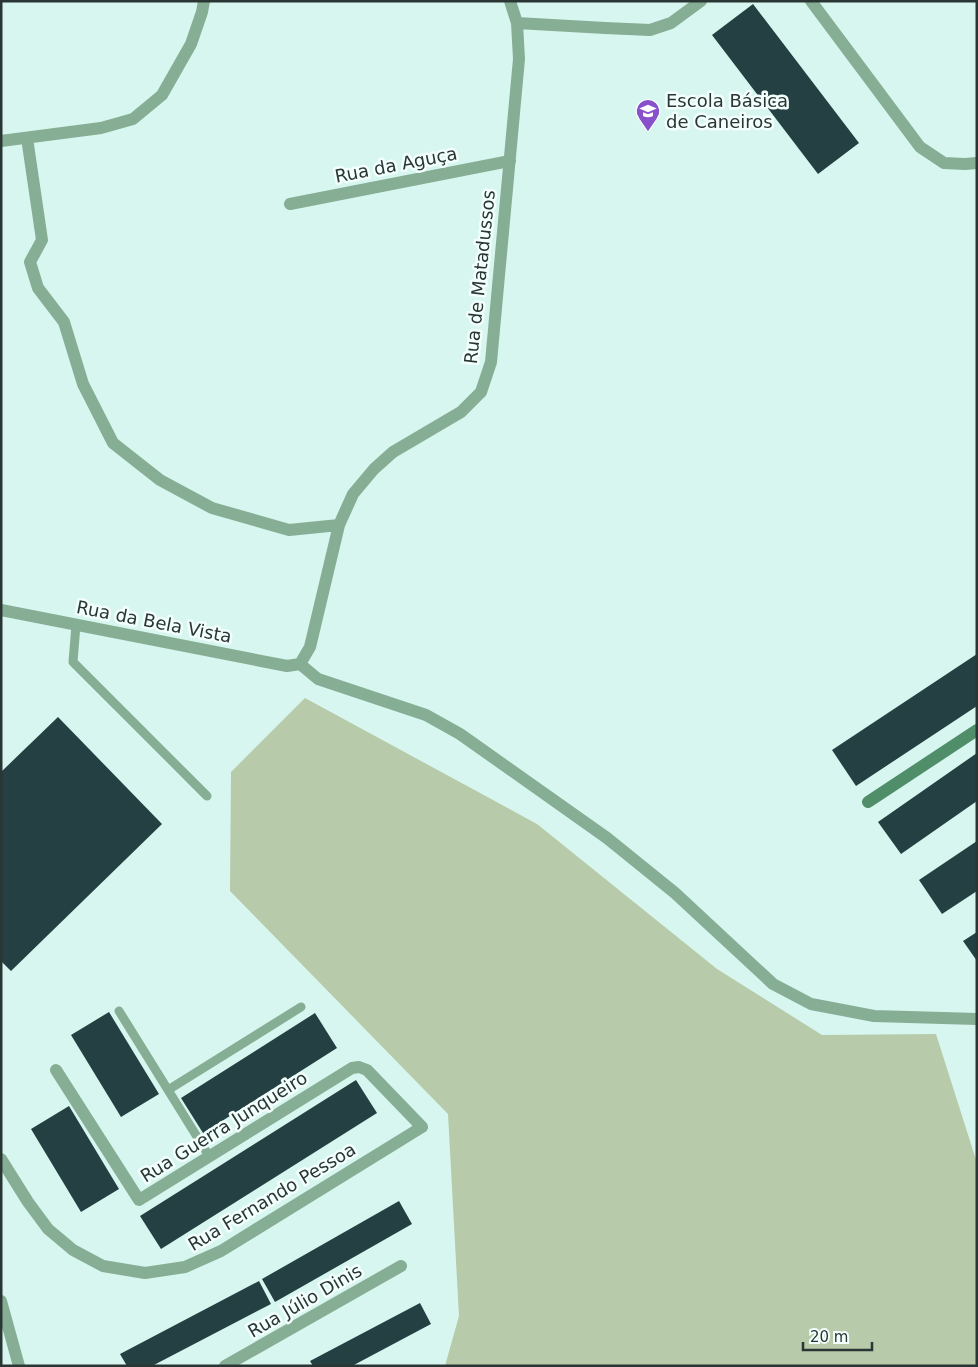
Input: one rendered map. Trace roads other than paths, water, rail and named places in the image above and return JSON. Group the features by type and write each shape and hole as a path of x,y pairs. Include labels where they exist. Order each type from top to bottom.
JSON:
{"street":[{"path":"1,141 101,128 133,119 162,94 191,44 204,1"},
{"name":"Rua de Matadussos","path":"300,664 310,647 339,525 353,494 374,469 393,452 461,412 481,392 491,362 519,58 517,23 510,1"},
{"path":"517,23 650,30 671,23 701,1"},
{"path":"811,1 920,146 944,163 977,163"},
{"path":"27,138 42,240 30,262 38,288 64,322 83,384 114,443 160,480 212,508 289,530 339,525"},
{"name":"Rua da Aguça","path":"290,204 510,161"},
{"name":"Rua da Bela Vista","path":"1,610 287,666 300,664"},
{"path":"300,664 318,680 426,716 460,734 607,838 674,893 773,984 811,1004 874,1016 977,1019"},
{"path":"868,802 977,730"},
{"name":"Rua Guerra Junqueiro","path":"56,1070 139,1200 352,1068 358,1067 367,1070 422,1127"},
{"name":"Rua Fernando Pessoa","path":"1,1159 28,1202 48,1229 73,1250 103,1266 145,1273 185,1268 221,1251 422,1127"},
{"name":"Rua Júlio Dinis","path":"225,1366 401,1266"},
{"path":"2,1307 19,1366"}],"lane":[{"path":"76,625 72,662 207,796"},
{"path":"168,1090 301,1007"},
{"path":"119,1011 209,1156"}],"place":[{"name":"Escola Básica de Caneiros","path":"648,132"}]}
